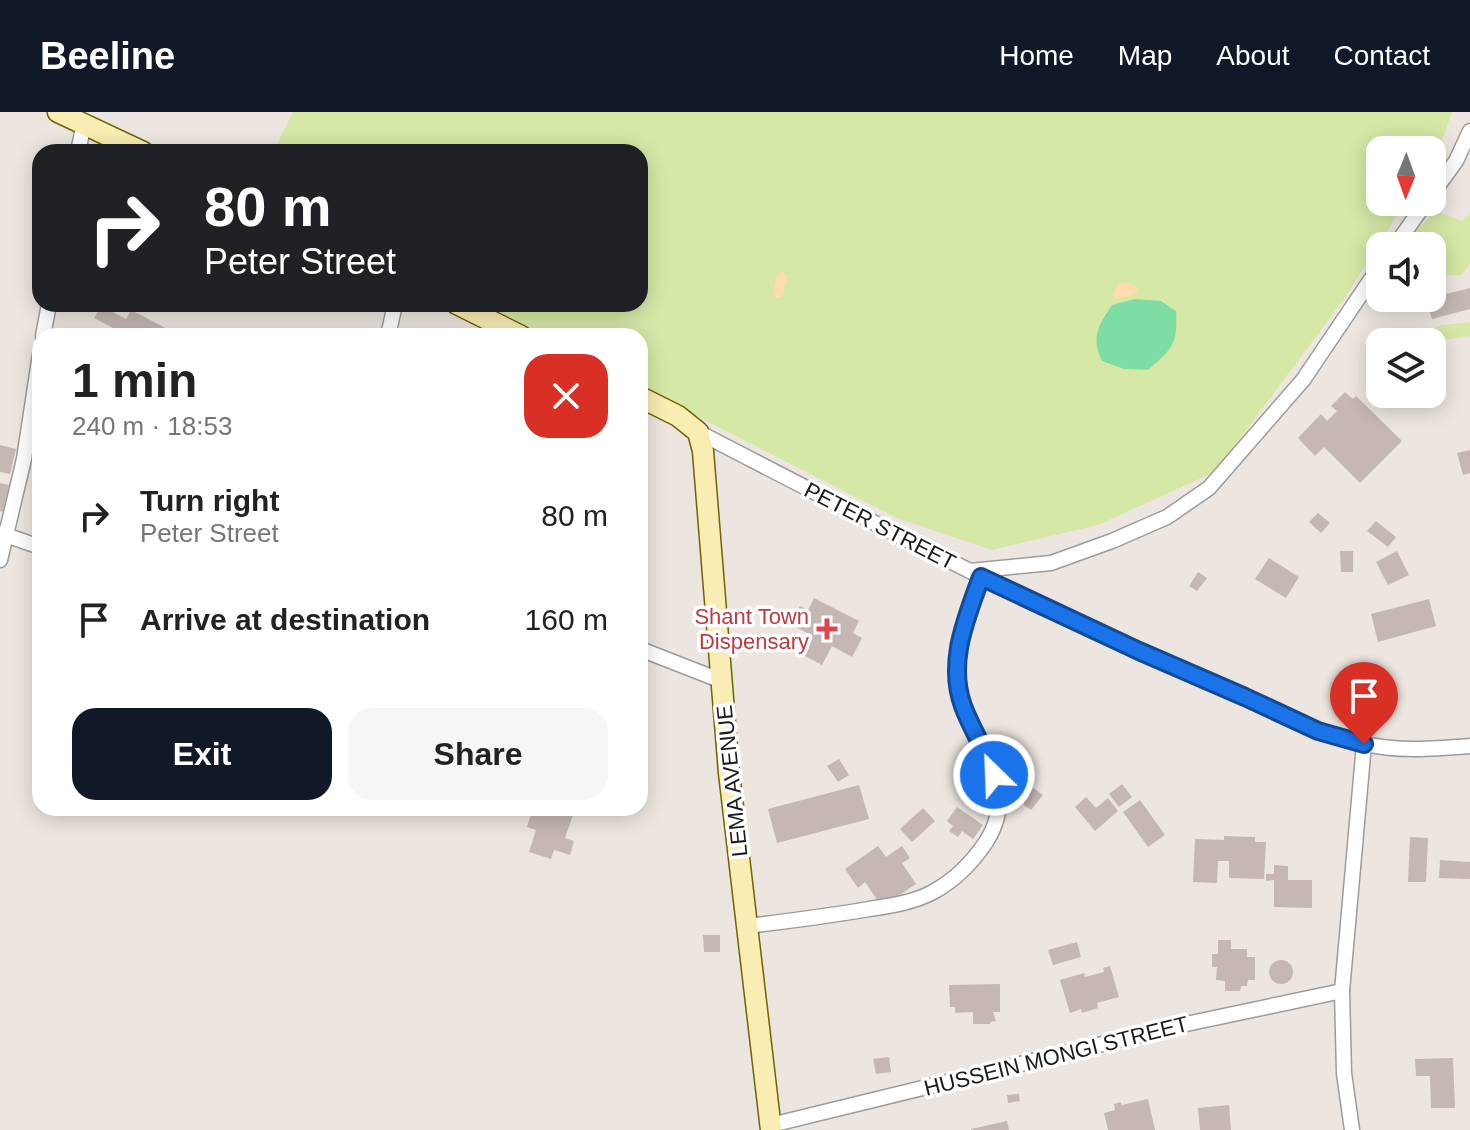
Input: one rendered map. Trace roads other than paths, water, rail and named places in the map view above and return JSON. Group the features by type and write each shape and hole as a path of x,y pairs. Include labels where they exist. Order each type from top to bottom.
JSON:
{"main road":[{"path":"58,112 127,144"},
{"path":"473,312 505,328"},
{"path":"648,401 678,416 698,432"},
{"name":"LEMA AVENUE","path":"698,432 706,478 729,773 771,1128"}],"street":[{"path":"80,144 84,123"},
{"path":"1446,175 1470,131"},
{"path":"748,926 891,905 930,894 973,862 997,820 999,794 988,757 963,705 956,680 957,656 975,574 1051,563 1112,541 1167,517 1209,488 1303,380 1366,287"},
{"path":"0,560 3,533 24,459 32,406"},
{"name":"PETER STREET","path":"698,432 975,574 1318,731 1364,744 1423,749 1470,746"},
{"path":"3,533 32,544"},
{"path":"648,652 722,681"},
{"path":"1352,1130 1344,1073 1342,991 1364,744"},
{"name":"HUSSEIN MONGI STREET","path":"771,1128 1157,1031 1342,991"}],"place":[{"name":"Shant Town Dispensary","path":"827,629"}]}
